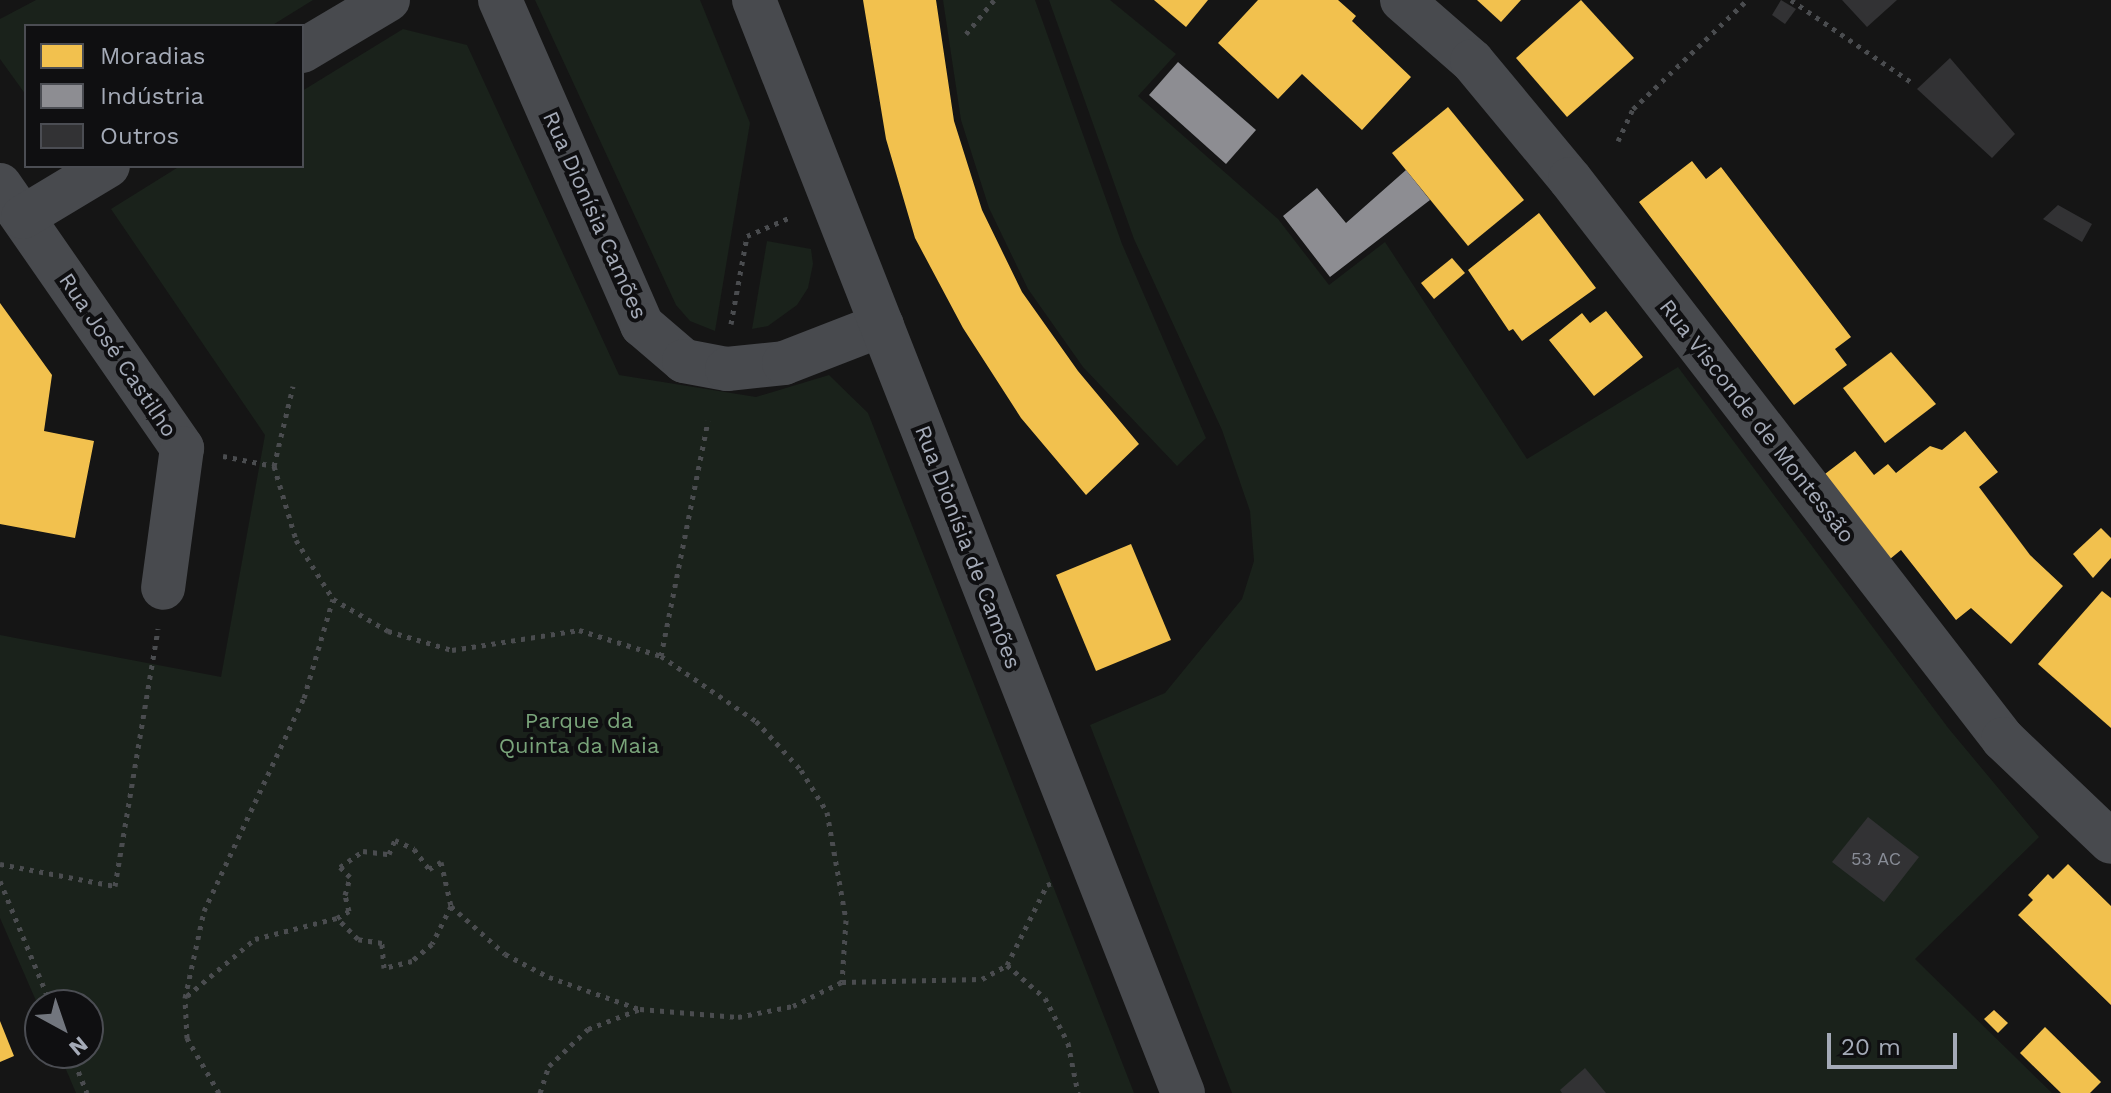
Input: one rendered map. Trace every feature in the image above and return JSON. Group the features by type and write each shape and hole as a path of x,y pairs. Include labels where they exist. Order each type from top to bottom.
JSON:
{"street":[{"path":"304,50 388,0"},
{"name":"Rua Dionísia Camões","path":"500,0 642,325 652,334 684,361 727,369 784,363 882,325"},
{"name":"Rua Dionísia de Camões","path":"754,0 1183,1093"},
{"name":"Rua Visconde de Montessão","path":"1402,0 1472,61 1570,179 2003,739 2111,842"},
{"path":"12,201 103,168"},
{"name":"Rua José Castilho","path":"12,201 182,448 163,588"}],"path":[{"path":"966,34 994,0"},
{"path":"1618,141 1633,109 1747,0"},
{"path":"1791,0 1914,84"},
{"path":"731,325 747,236"},
{"path":"293,386 274,466 296,540 333,599 388,631 452,650 579,630 661,656 756,721 801,770 827,812 846,920 842,982"},
{"path":"661,656 708,421"},
{"path":"182,448 274,466"},
{"path":"219,1093 187,1038 185,998 204,911 304,698 333,599"},
{"path":"0,864 115,886 156,650"},
{"path":"185,998 255,939 337,918 349,911 345,895 350,877 340,867 363,851 389,854 395,840 414,849 429,869 441,862 451,906 505,954 549,977 640,1009 738,1017 793,1006 842,982 982,979 1007,965 1047,885 1094,869"},
{"path":"0,881 44,989"},
{"path":"337,918 358,939 382,943 384,968 412,961 432,944 451,906"},
{"path":"1007,965 1045,998 1068,1043 1078,1093"},
{"path":"540,1093 549,1066 588,1029 640,1009"},
{"path":"77,1069 87,1093"}],"green space":[{"path":"36,0 313,0 274,24 24,24 24,92 0,59 0,19"},
{"path":"535,0 700,0 750,123 715,331 690,321 676,305"},
{"path":"943,0 1035,0 1122,244 1206,438 1177,466 1083,367 1028,289 989,208 961,120"},
{"path":"1049,0 1110,0 1176,54 1138,96 1278,219 1329,285 1385,242 1527,459 1678,367 1949,729 2039,837 1915,959 2052,1093 1232,1093 1090,725 1165,693 1242,599 1254,561 1250,511 1222,430 1134,239"},
{"name":"Parque da Quinta da Maia","path":"403,29 467,45 619,375 756,397 829,375 868,413 1134,1093 76,1093 66,1069 104,1069 104,989 31,989 0,918 0,635 221,677 265,435 111,209 177,168 304,168 304,90"},
{"path":"767,241 811,249 813,264 808,288 797,305 768,326 752,329"}],"building: Moradias":[{"path":"863,0 936,0 954,121 982,210 1022,292 1078,371 1139,444 1086,495 1021,418 963,328 915,238 886,139"},
{"path":"1154,0 1208,0 1186,27"},
{"path":"1258,0 1338,0 1356,16 1352,21 1411,77 1362,130 1302,74 1278,99 1218,43"},
{"path":"1477,0 1521,0 1501,22"},
{"path":"1581,0 1634,58 1567,117 1516,58"},
{"path":"1448,107 1524,200 1468,246 1392,153"},
{"path":"1692,161 1706,179 1721,167 1851,337 1835,349 1847,365 1794,405 1639,202"},
{"path":"1539,213 1596,288 1522,341 1513,329 1509,331 1468,270"},
{"path":"1452,258 1465,273 1434,299 1421,283"},
{"path":"0,303 52,375 44,431 94,441 75,538 0,524"},
{"path":"1606,311 1643,357 1594,396 1549,340 1582,313 1590,323"},
{"path":"1891,352 1936,404 1885,443 1843,388"},
{"path":"1965,431 1998,472 1979,487 2030,555 2063,586 2011,644 1971,608 1956,620 1901,550 1890,559 1825,474 1855,451 1874,475 1888,464 1896,473 1930,446 1942,450"},
{"path":"2101,528 2111,538 2111,558 2093,578 2073,554"},
{"path":"1131,544 1171,640 1096,671 1056,575"},
{"path":"2102,591 2111,598 2111,728 2038,664"},
{"path":"2068,864 2111,906 2111,1005 2018,915 2033,900 2028,895 2048,874 2053,879"},
{"path":"1994,1010 2008,1023 1998,1033 1984,1019"},
{"path":"0,1021 14,1056 0,1062"},
{"path":"2045,1027 2101,1082 2090,1093 2061,1093 2020,1053"}],"building: Indústria":[{"path":"1178,62 1256,130 1226,164 1149,95"},
{"path":"1406,170 1430,200 1330,277 1283,216 1317,188 1346,223"}],"building: Outros":[{"path":"1781,0 1796,9 1785,24 1772,15"},
{"path":"1842,0 1897,0 1867,27"},
{"path":"1950,58 2015,134 1992,158 1917,89"},
{"path":"2058,205 2092,224 2082,242 2043,219"},
{"path":"1868,817 1919,857 1884,902 1832,862"},
{"path":"1585,1068 1606,1093 1562,1093 1560,1090"}]}
